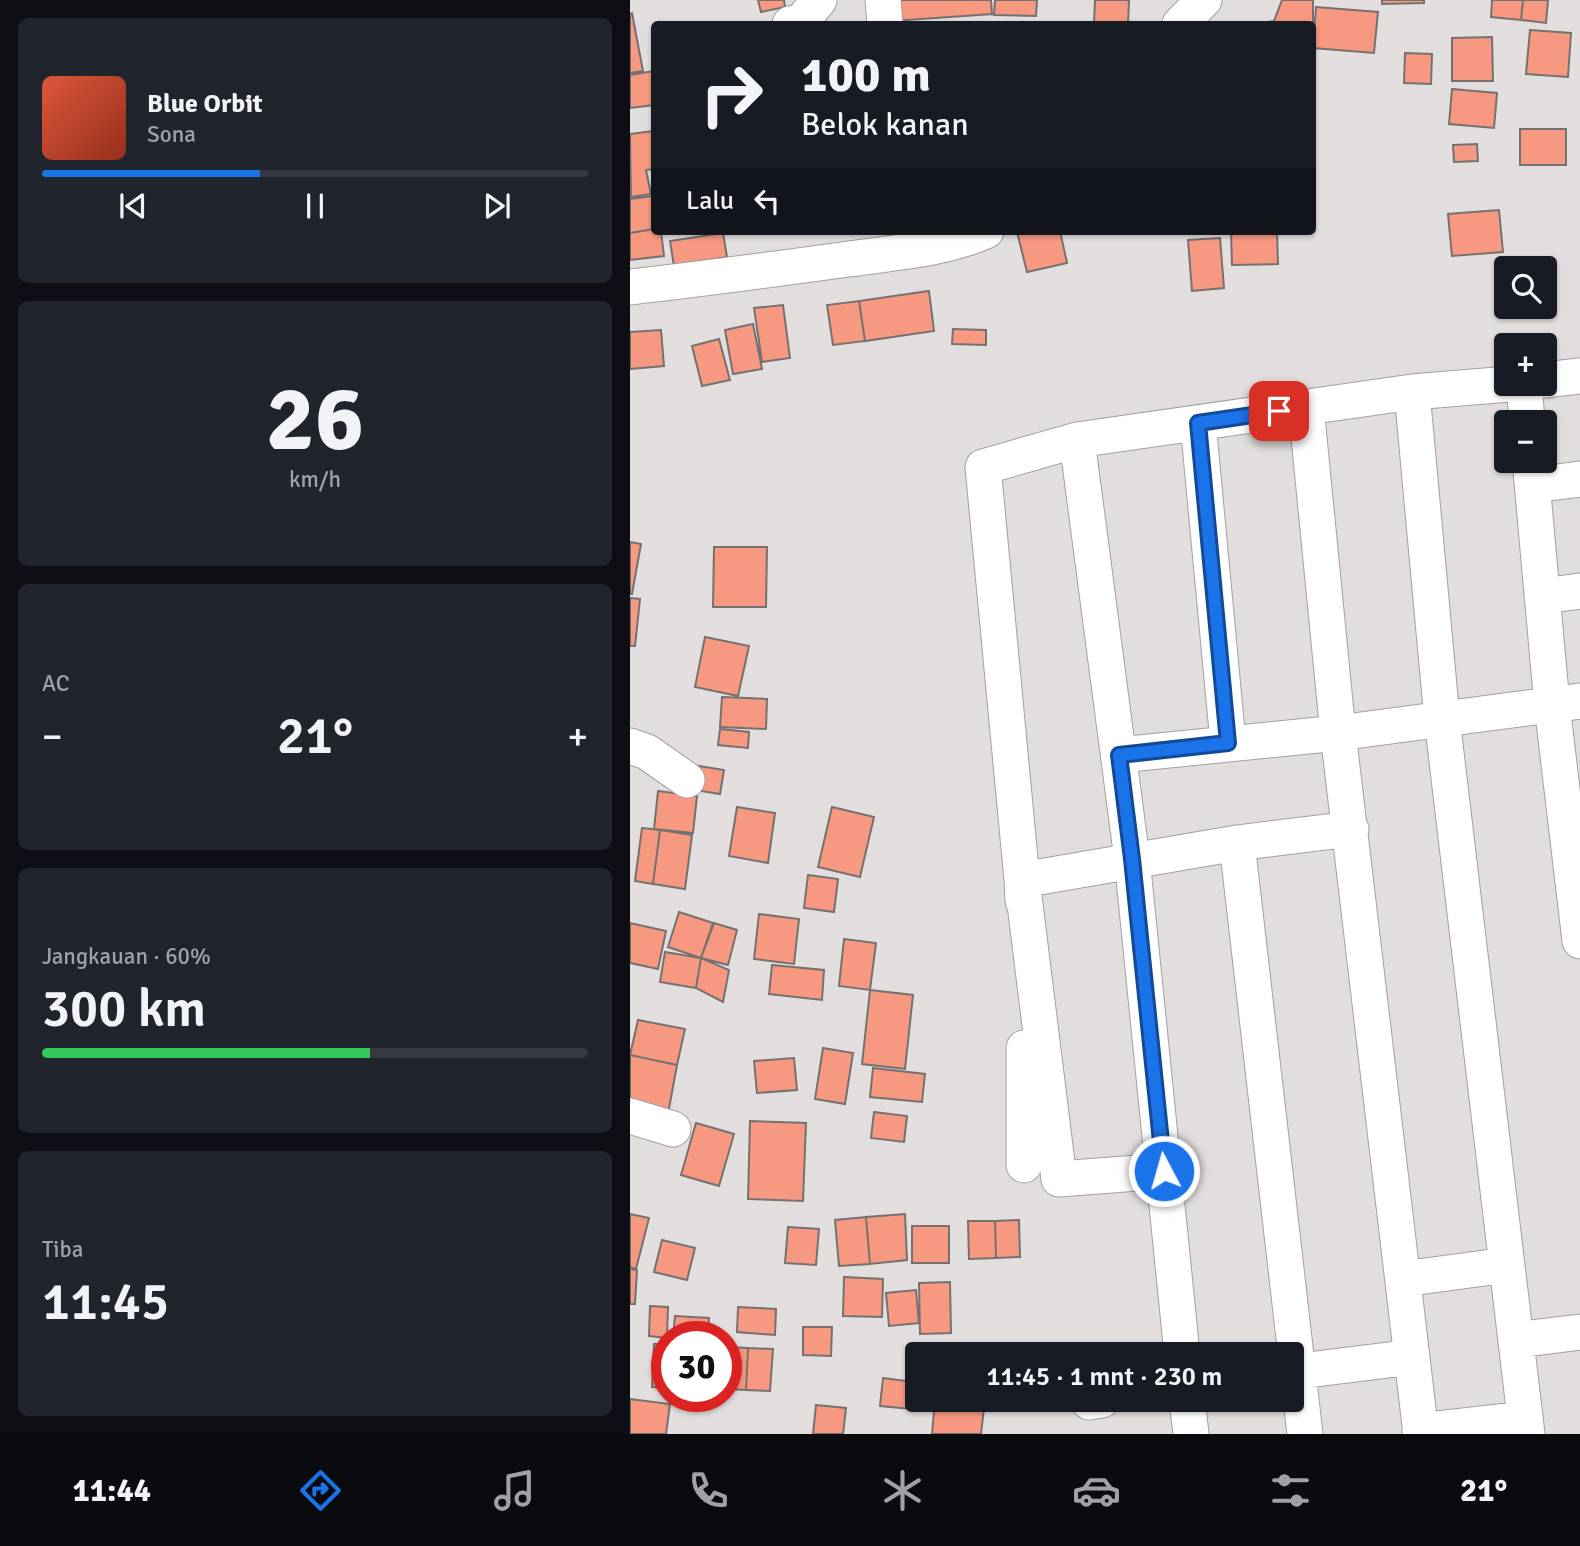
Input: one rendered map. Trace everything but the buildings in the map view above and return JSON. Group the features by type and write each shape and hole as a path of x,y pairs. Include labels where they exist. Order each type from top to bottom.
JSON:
{"street":[{"path":"802,21 819,0"},
{"path":"883,0 885,21"},
{"path":"1184,21 1204,0"},
{"path":"630,287 759,273 886,253 916,252 973,235"},
{"path":"1557,379 1580,376"},
{"path":"1164,1171 1059,1179 1022,880 983,467 1077,440 1412,392 1494,385"},
{"path":"1307,407 1338,733 1421,1432 1526,1426 1442,719 1412,392"},
{"path":"1198,423 1228,743"},
{"path":"1077,440 1132,859 1181,1342"},
{"path":"1580,478 1532,473 1542,596 1566,703 1580,941"},
{"path":"1542,596 1580,591"},
{"path":"1119,755 1338,733 1566,703"},
{"path":"630,746 647,752 687,780"},
{"path":"1022,880 1132,859 1351,829"},
{"path":"1237,843 1292,1342"},
{"path":"1022,880 1024,1165"},
{"path":"630,1116 673,1129"},
{"path":"1403,1279 1507,1265"},
{"path":"1516,1340 1580,1332"},
{"path":"1304,1371 1412,1357"},
{"path":"1188,1412 1191,1434"},
{"path":"1302,1412 1306,1434"}],"route":[{"path":"1164,1171 1119,755 1228,743 1198,423 1279,411"}]}
